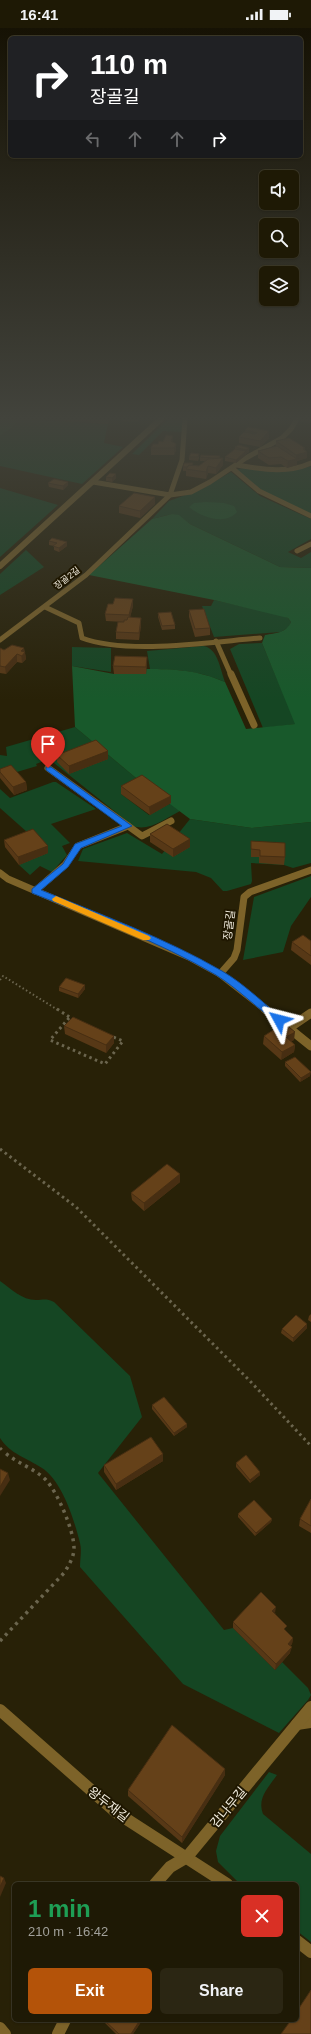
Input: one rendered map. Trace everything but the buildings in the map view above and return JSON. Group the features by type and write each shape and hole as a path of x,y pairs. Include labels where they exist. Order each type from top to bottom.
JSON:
{"street":[{"path":"0,566 60,513"}],"lane":[{"name":"장골2길","path":"0,640 86,575 152,513"},
{"path":"297,551 311,544"},
{"path":"45,607 79,623 82,638 96,643 150,646 260,638"},
{"path":"216,641 254,725"},
{"path":"48,768 142,836 171,821"},
{"path":"35,891 66,865 78,846 128,826"},
{"name":"장골길","path":"220,974 234,958 237,950 244,897 250,892 311,870"},
{"path":"0,873 8,879 111,922 189,957 220,974 311,1046"},
{"path":"289,1028 311,1013"},
{"name":"감나무길","path":"157,1882 170,1867 187,1857 311,1707"},
{"name":"왕두재길","path":"0,1710 117,1813 224,1882"},
{"path":"297,1724 311,1722"},
{"path":"299,1943 311,1952"},
{"path":"58,2034 64,2022"},
{"path":"0,2028 5,2034"}],"path":[{"path":"0,980 2,976 76,1021"},
{"path":"69,1018 50,1040 105,1064 123,1041 110,1035"},
{"path":"0,1149 76,1207 249,1380 311,1446"},
{"path":"0,1448 6,1456 33,1470 46,1480 56,1493 74,1545 72,1560 64,1573 0,1641"}],"green space":[{"path":"0,513 50,513 0,557"},
{"path":"158,513 297,513 311,519 311,539 288,552 301,558 311,552 311,568 280,567 190,524 176,515 152,519"},
{"path":"197,513 236,513 226,519 206,517"},
{"path":"172,514 179,515 190,524 280,567 311,568 311,822 252,828 190,819 142,783 75,727 72,666 114,674 145,674 146,669 157,669 186,671 205,675 225,682 246,729 295,724 262,643 265,635 280,632 289,626 291,622 288,618 214,600 89,575 152,519"},
{"path":"26,550 44,567 0,595 0,574"},
{"path":"214,600 281,615 288,618 291,622 289,627 281,632 214,637 202,606 211,606"},
{"path":"262,643 296,724 263,728 230,649 239,644"},
{"path":"203,646 212,651 215,655 220,665 225,682 206,675 188,671 150,669 147,651"},
{"path":"72,647 111,648 111,672 72,666"},
{"path":"75,727 142,783 121,794 149,815 171,803 180,811 151,826 133,826 49,759 36,764 37,766 0,777 0,755 7,756 6,747"},
{"path":"56,782 96,809 51,824 70,843 62,846 67,855 52,872 40,866 30,875 19,865 27,832 0,808 0,789 10,798"},
{"path":"190,819 252,828 311,822 311,863 293,868 284,865 251,863 251,884 223,891 211,878 196,872 78,861 83,849 127,833 162,854"},
{"path":"311,876 311,897 291,926 283,952 243,960 254,897"},
{"path":"0,1281 17,1294 31,1300 47,1300 54,1302 130,1376 142,1417 98,1473 224,1630 233,1628 275,1670 282,1662 308,1688 311,1695 308,1700 279,1733 183,1684 80,1567 80,1543 71,1512 56,1482 42,1468 9,1448 0,1438"},
{"path":"269,1772 277,1775 262,1798 261,1803 263,1814 311,1854 311,1942 299,1933 299,1882 238,1882 218,1862 216,1851 220,1836"}],"slow traffic":[{"path":"56,899 146,938"}],"route":[{"path":"48,768 98,806 128,826 78,846 66,865 35,891 111,922 189,957 220,974 279,1020"}]}
